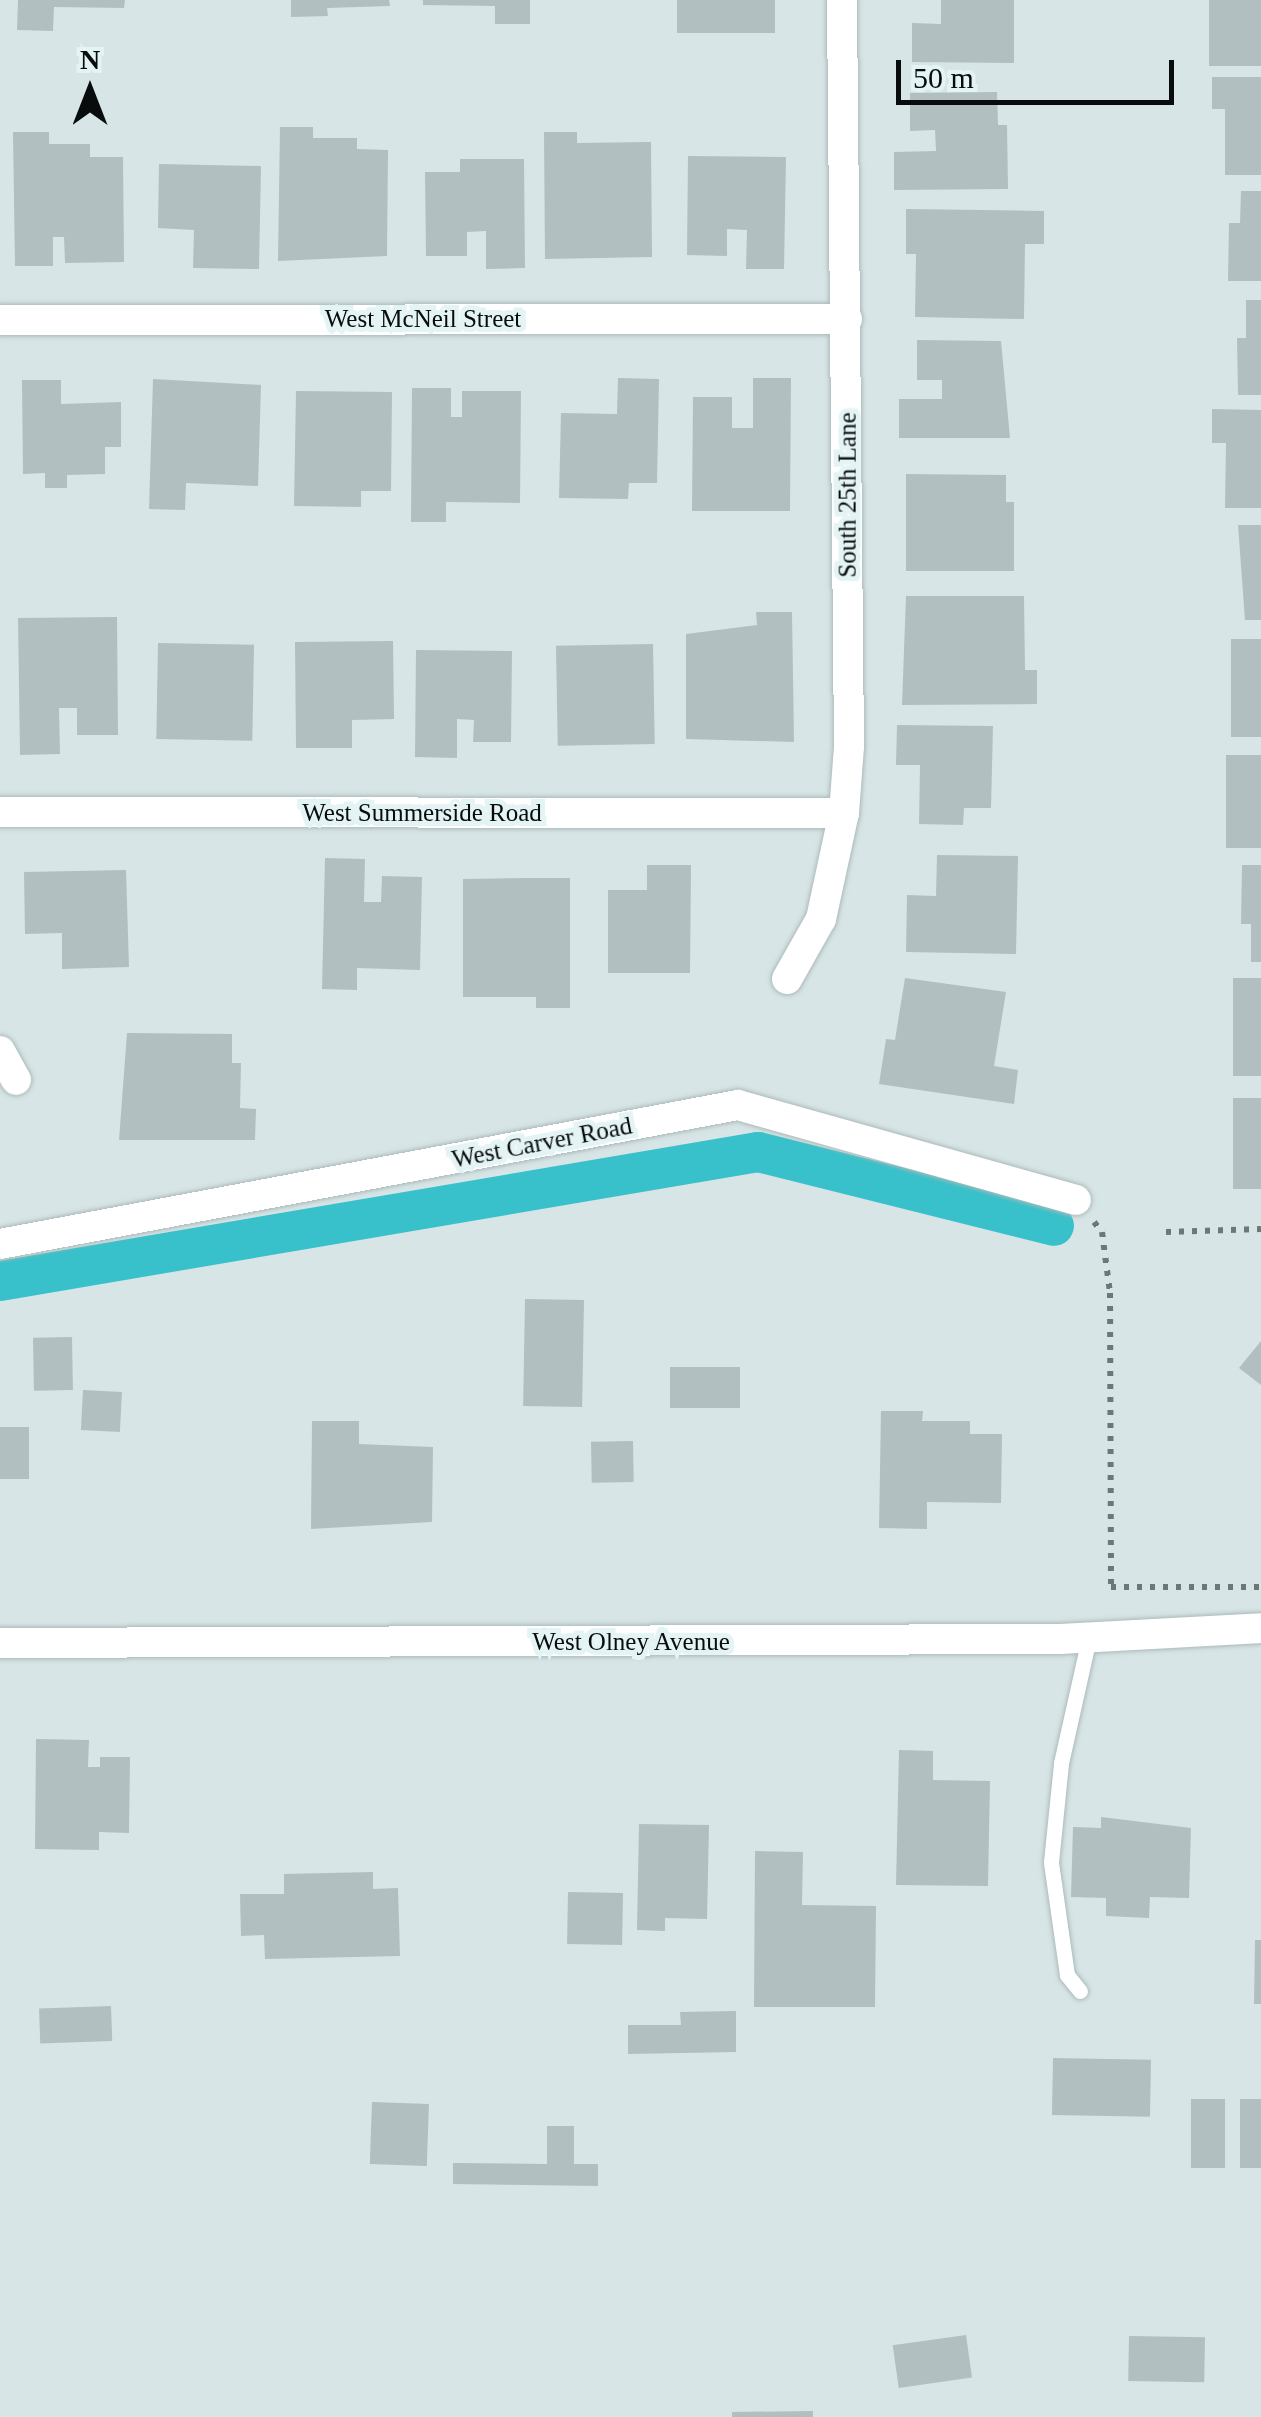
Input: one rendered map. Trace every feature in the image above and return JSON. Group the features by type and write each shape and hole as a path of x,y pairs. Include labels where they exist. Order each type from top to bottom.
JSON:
{"street":[{"name":"South 25th Lane","path":"787,979 822,919 844,814 847,319 842,0"},
{"name":"West McNeil Street","path":"0,320 847,319"},
{"name":"West Summerside Road","path":"0,812 844,814"},
{"path":"0,1051 16,1080"},
{"name":"West Carver Road","path":"0,1244 738,1105 1076,1200"},
{"name":"West Olney Avenue","path":"0,1643 1089,1638 1261,1628"}],"lane":[{"path":"1080,1991 1068,1975 1051,1862 1061,1763 1089,1638"}],"path":[{"path":"1166,1232 1261,1230"},
{"path":"1102,1232 1112,1344 1106,1409 1111,1587 1261,1587"}],"building":[{"path":"18,0 125,0 124,8 54,7 53,31 17,30"},
{"path":"291,0 389,0 390,6 327,8 328,16 291,17"},
{"path":"423,0 530,0 530,24 495,24 495,6 423,5"},
{"path":"677,0 775,0 775,33 677,33"},
{"path":"941,0 1014,0 1014,63 912,62 912,23 941,24"},
{"path":"1209,0 1261,0 1261,66 1209,66"},
{"path":"1212,77 1261,77 1261,175 1225,175 1225,109 1212,109"},
{"path":"997,92 998,125 1007,125 1008,189 894,190 894,152 936,151 935,130 910,131 910,93"},
{"path":"280,127 313,127 313,138 357,138 357,149 388,150 387,256 278,261"},
{"path":"13,132 49,132 49,144 90,144 90,157 123,157 124,262 65,263 64,237 53,237 53,266 15,266"},
{"path":"544,132 577,132 577,143 651,142 652,257 545,259"},
{"path":"688,156 786,157 784,269 746,269 747,230 727,229 727,256 687,255"},
{"path":"460,159 524,159 525,268 486,269 486,231 467,232 467,256 426,256 425,172 460,172"},
{"path":"159,164 261,166 259,269 193,268 194,230 158,228"},
{"path":"1241,191 1261,191 1261,281 1228,281 1229,223 1240,223"},
{"path":"906,209 1044,211 1044,244 1025,244 1024,319 915,317 916,254 906,254"},
{"path":"1246,300 1261,300 1261,395 1238,395 1237,338 1246,338"},
{"path":"917,340 1001,341 1010,438 899,438 899,399 942,399 942,380 917,380"},
{"path":"618,378 659,379 657,483 629,483 628,499 559,498 561,413 617,414"},
{"path":"753,378 791,378 790,511 692,511 693,397 732,397 732,428 753,428"},
{"path":"153,379 261,385 258,486 186,483 185,510 149,509"},
{"path":"22,380 61,380 61,404 121,402 121,447 105,447 105,474 67,475 67,488 45,488 45,473 23,474"},
{"path":"412,388 451,388 451,417 462,417 462,391 521,391 520,503 446,502 446,522 411,522"},
{"path":"296,391 392,392 391,491 361,491 361,507 294,506"},
{"path":"1212,409 1261,410 1261,508 1225,508 1226,443 1212,443"},
{"path":"906,474 1006,475 1006,502 1014,502 1014,571 906,571"},
{"path":"1238,525 1261,525 1261,620 1245,620"},
{"path":"906,596 1024,596 1025,670 1037,670 1037,704 902,705"},
{"path":"756,612 792,612 794,742 686,739 686,634 757,625"},
{"path":"117,617 118,735 77,735 77,708 59,708 60,754 20,755 18,618"},
{"path":"1231,639 1261,639 1261,737 1231,737"},
{"path":"393,641 394,719 352,720 352,748 296,748 295,642"},
{"path":"158,643 254,645 252,741 156,739"},
{"path":"653,644 655,744 558,746 556,646"},
{"path":"416,650 512,651 511,742 473,742 474,720 457,719 457,758 415,757"},
{"path":"897,725 993,726 991,808 964,808 963,825 919,824 920,765 896,765"},
{"path":"1226,755 1261,755 1261,848 1226,848"},
{"path":"937,855 1018,856 1016,954 906,952 907,895 936,896"},
{"path":"325,858 365,859 364,902 381,902 382,876 422,877 420,970 357,968 357,990 322,989"},
{"path":"647,865 691,865 690,973 608,973 608,890 647,890"},
{"path":"1242,865 1261,865 1261,962 1251,962 1251,924 1241,924"},
{"path":"126,870 129,967 62,969 62,933 25,934 24,872"},
{"path":"570,878 570,1008 536,1008 536,997 463,997 463,879"},
{"path":"905,978 1006,992 994,1066 1018,1070 1014,1104 879,1084 886,1039 895,1040"},
{"path":"1233,978 1261,978 1261,1076 1233,1076"},
{"path":"127,1033 232,1034 232,1063 241,1063 240,1108 256,1109 255,1140 119,1140"},
{"path":"1233,1098 1261,1098 1261,1189 1233,1189"},
{"path":"525,1299 584,1300 582,1407 523,1406"},
{"path":"72,1337 73,1390 34,1391 33,1338"},
{"path":"1261,1341 1261,1385 1239,1368"},
{"path":"670,1367 740,1367 740,1408 670,1408"},
{"path":"83,1390 122,1392 120,1432 81,1430"},
{"path":"881,1411 923,1411 922,1421 970,1421 970,1434 1002,1434 1001,1503 927,1502 927,1529 879,1528"},
{"path":"312,1421 359,1421 359,1444 433,1447 432,1522 311,1529"},
{"path":"0,1427 29,1427 29,1479 0,1479"},
{"path":"633,1441 634,1482 592,1483 591,1442"},
{"path":"36,1739 89,1740 88,1767 100,1767 100,1757 130,1757 129,1833 99,1832 99,1850 35,1849"},
{"path":"899,1750 933,1751 933,1780 990,1781 988,1886 896,1885"},
{"path":"1101,1817 1191,1828 1189,1898 1150,1897 1149,1918 1106,1916 1106,1898 1071,1897 1073,1827 1101,1828"},
{"path":"639,1824 709,1825 707,1919 665,1918 665,1931 637,1930"},
{"path":"755,1851 803,1852 802,1905 876,1906 875,2007 754,2007"},
{"path":"373,1872 373,1889 398,1888 400,1956 265,1959 264,1935 241,1936 240,1894 284,1894 284,1874"},
{"path":"568,1892 623,1893 622,1945 567,1944"},
{"path":"1255,1940 1261,1940 1261,2004 1254,2004"},
{"path":"111,2006 112,2041 40,2043 39,2009"},
{"path":"736,2011 736,2052 628,2054 628,2025 681,2025 680,2012"},
{"path":"1053,2058 1151,2060 1150,2117 1052,2115"},
{"path":"1191,2099 1225,2099 1225,2168 1191,2168"},
{"path":"1240,2099 1261,2099 1261,2168 1240,2168"},
{"path":"372,2102 429,2104 427,2166 370,2164"},
{"path":"547,2126 574,2126 574,2164 598,2164 598,2186 453,2184 453,2163 547,2164"},
{"path":"966,2335 972,2378 899,2388 893,2345"},
{"path":"1129,2336 1205,2337 1204,2382 1128,2381"},
{"path":"813,2411 813,2417 732,2417 732,2412"}],"waterway":[{"path":"0,1281 758,1152 1054,1226"}]}
